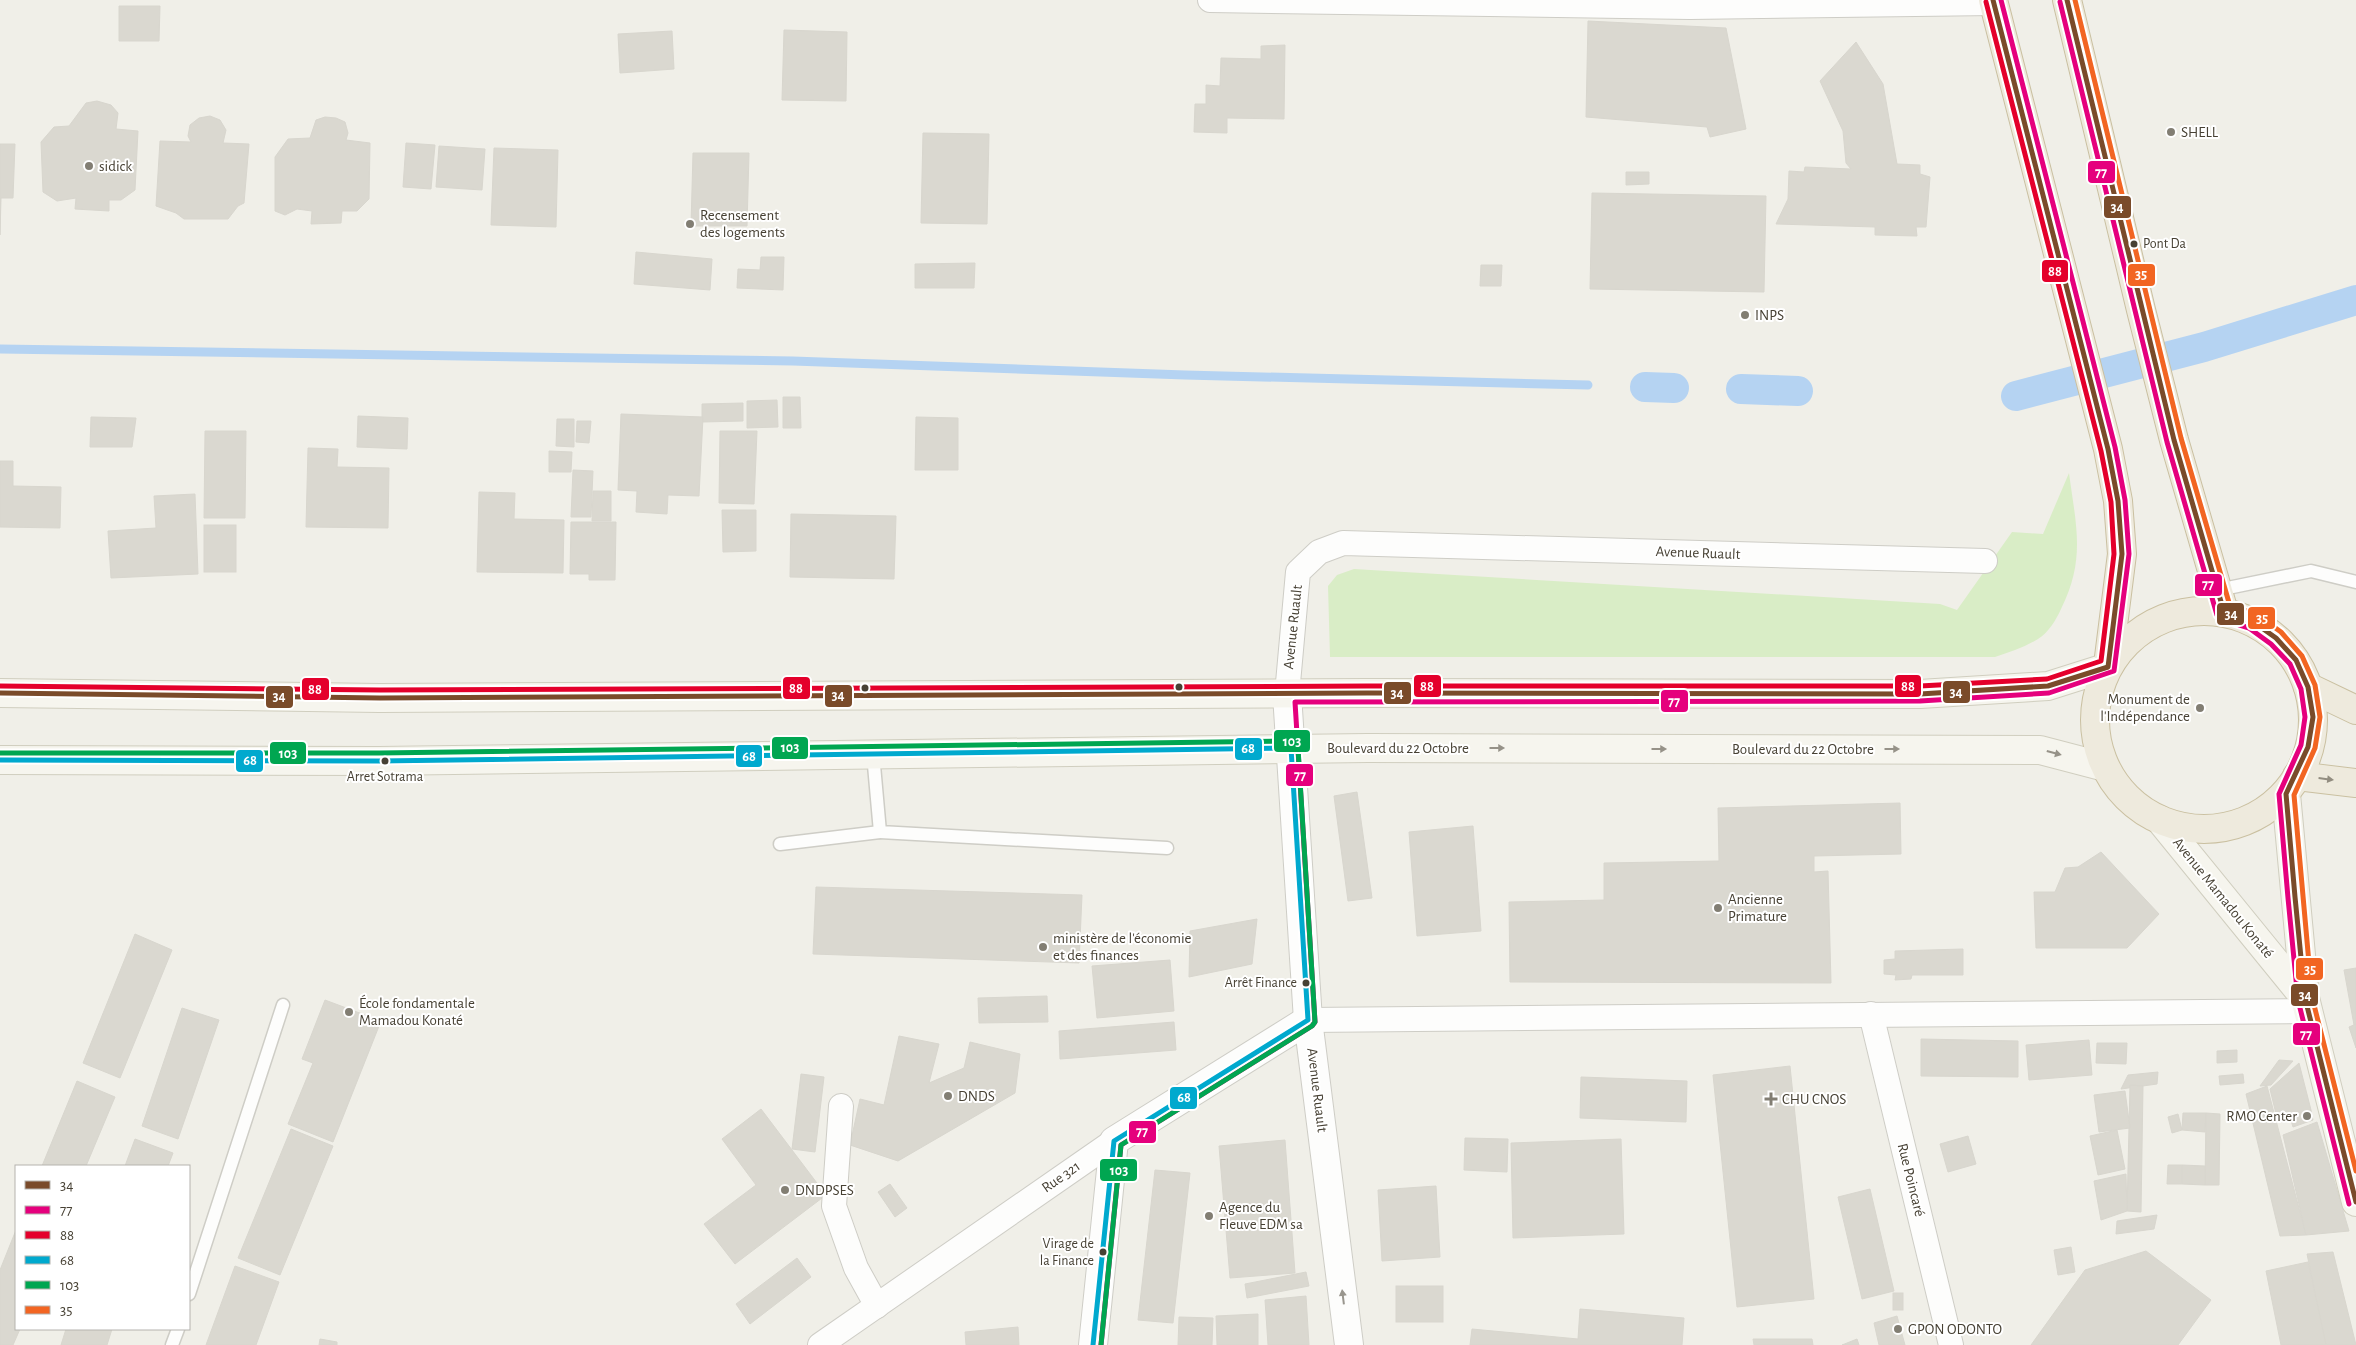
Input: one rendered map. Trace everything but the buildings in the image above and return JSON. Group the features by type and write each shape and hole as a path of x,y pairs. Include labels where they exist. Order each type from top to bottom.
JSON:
{"highway":[{"path":"2067,0 2174,440 2221,601 2276,638 2296,660 2308,687 2312,725 2308,747 2291,785 2257,819 2219,828 2185,827 2160,820 2138,807 2118,789 2105,766 2096,742 2094,716 2098,691 2108,667 2129,640 2157,620 2221,601"},
{"path":"1993,1 2108,449 2118,501 2122,554 2108,667"},
{"path":"2308,687 2356,710"},
{"path":"2291,785 2356,783"}],"main road":[{"path":"0,693 380,698 1287,694 1920,694 2048,686 2108,667"},
{"name":"Boulevard du 22 Octobre","path":"0,760 379,761 1291,748 2040,750 2105,766"},
{"name":"Avenue Mamadou Konaté","path":"2291,785 2307,1005 2356,1202"},
{"name":"Avenue Mamadou Konaté","path":"2160,820 2307,1005"}],"street":[{"path":"1210,0 1689,4 1993,1"},
{"name":"Avenue Ruault","path":"1349,1345 1308,1020 1287,694 1298,572 1319,552 1343,543 1985,561"},
{"path":"1308,1020 1871,1014 2307,1005"},
{"name":"Rue Poincaré","path":"1871,1014 1951,1345"},
{"name":"Rue 321","path":"820,1345 1114,1141 1308,1020"},
{"path":"841,1106 834,1206 856,1268 877,1306"},
{"path":"1093,1345 1114,1141"}],"lane":[{"path":"2221,601 2311,571 2356,582"},
{"path":"873,754 880,832"},
{"path":"780,844 880,832 1167,848"},
{"path":"190,1291 283,1004"},
{"path":"172,1345 178,1330"}],"green space":[{"path":"2069,473 2077,542 2074,574 2069,591 2054,621 2042,636 2023,647 1995,657 1330,657 1328,586 1337,575 1354,569 1940,604 1957,610 2012,532 2043,534"}],"waterway":[{"path":"2016,396 2204,347 2356,300"},
{"path":"0,349 793,361 1185,375 1588,385"},
{"path":"1645,387 1674,388"},
{"path":"1741,389 1798,391"}],"transit line":[{"name":"34","path":"0,693 380,698 1367,693 1920,694 2048,686 2108,667 2122,554 2118,501 2108,449 1993,0"},
{"name":"77","path":"1101,1345 1121,1145 1312,1026 1315,1022 1295,702 1920,701 2049,693 2114,671 2129,554 2125,500 2115,447 2001,0"},
{"name":"34","path":"2067,0 2174,440 2224,612 2252,621 2276,638 2296,660 2308,687 2313,717 2308,747 2286,794 2295,897 2305,998 2356,1202"},
{"name":"35","path":"2075,0 2181,438 2230,606 2256,614 2281,632 2302,656 2315,685 2320,717 2315,748 2294,795 2312,997 2356,1171"},
{"name":"88","path":"0,686 380,690 1920,686 2047,679 2101,661 2114,554 2111,502 2101,451 1986,2"},
{"name":"77","path":"2060,2 2167,442 2217,615 2221,619 2249,628 2271,644 2290,664 2301,689 2305,717 2301,745 2279,794 2288,898 2298,1000 2349,1204"},
{"name":"103","path":"0,753 379,753 1294,741 1298,748 1315,1022 1312,1026 1121,1145 1101,1345"},
{"name":"68","path":"0,760 379,761 1291,748 1308,1020 1114,1141 1093,1345"}],"place":[{"name":"SHELL","path":"2171,132"},
{"name":"sidick","path":"89,166"},
{"name":"Recensement des logements","path":"690,224"},
{"name":"Pont Da","path":"2134,244"},
{"name":"INPS","path":"1745,315"},
{"name":"Monument de l'Indépendance","path":"2200,708"},
{"name":"Arret Sotrama","path":"385,761"},
{"name":"Ancienne Primature","path":"1718,908"},
{"name":"ministère de l'économie et des finances","path":"1043,947"},
{"name":"Arrêt Finance","path":"1306,983"},
{"name":"École fondamentale Mamadou Konaté","path":"349,1012"},
{"name":"DNDS","path":"948,1096"},
{"name":"CHU CNOS","path":"1771,1099"},
{"name":"RMO Center","path":"2307,1116"},
{"name":"DNDPSES","path":"785,1190"},
{"name":"Agence du Fleuve EDM sa","path":"1209,1216"},
{"name":"Virage de la Finance","path":"1103,1252"},
{"name":"GPON ODONTO","path":"1898,1329"}]}
